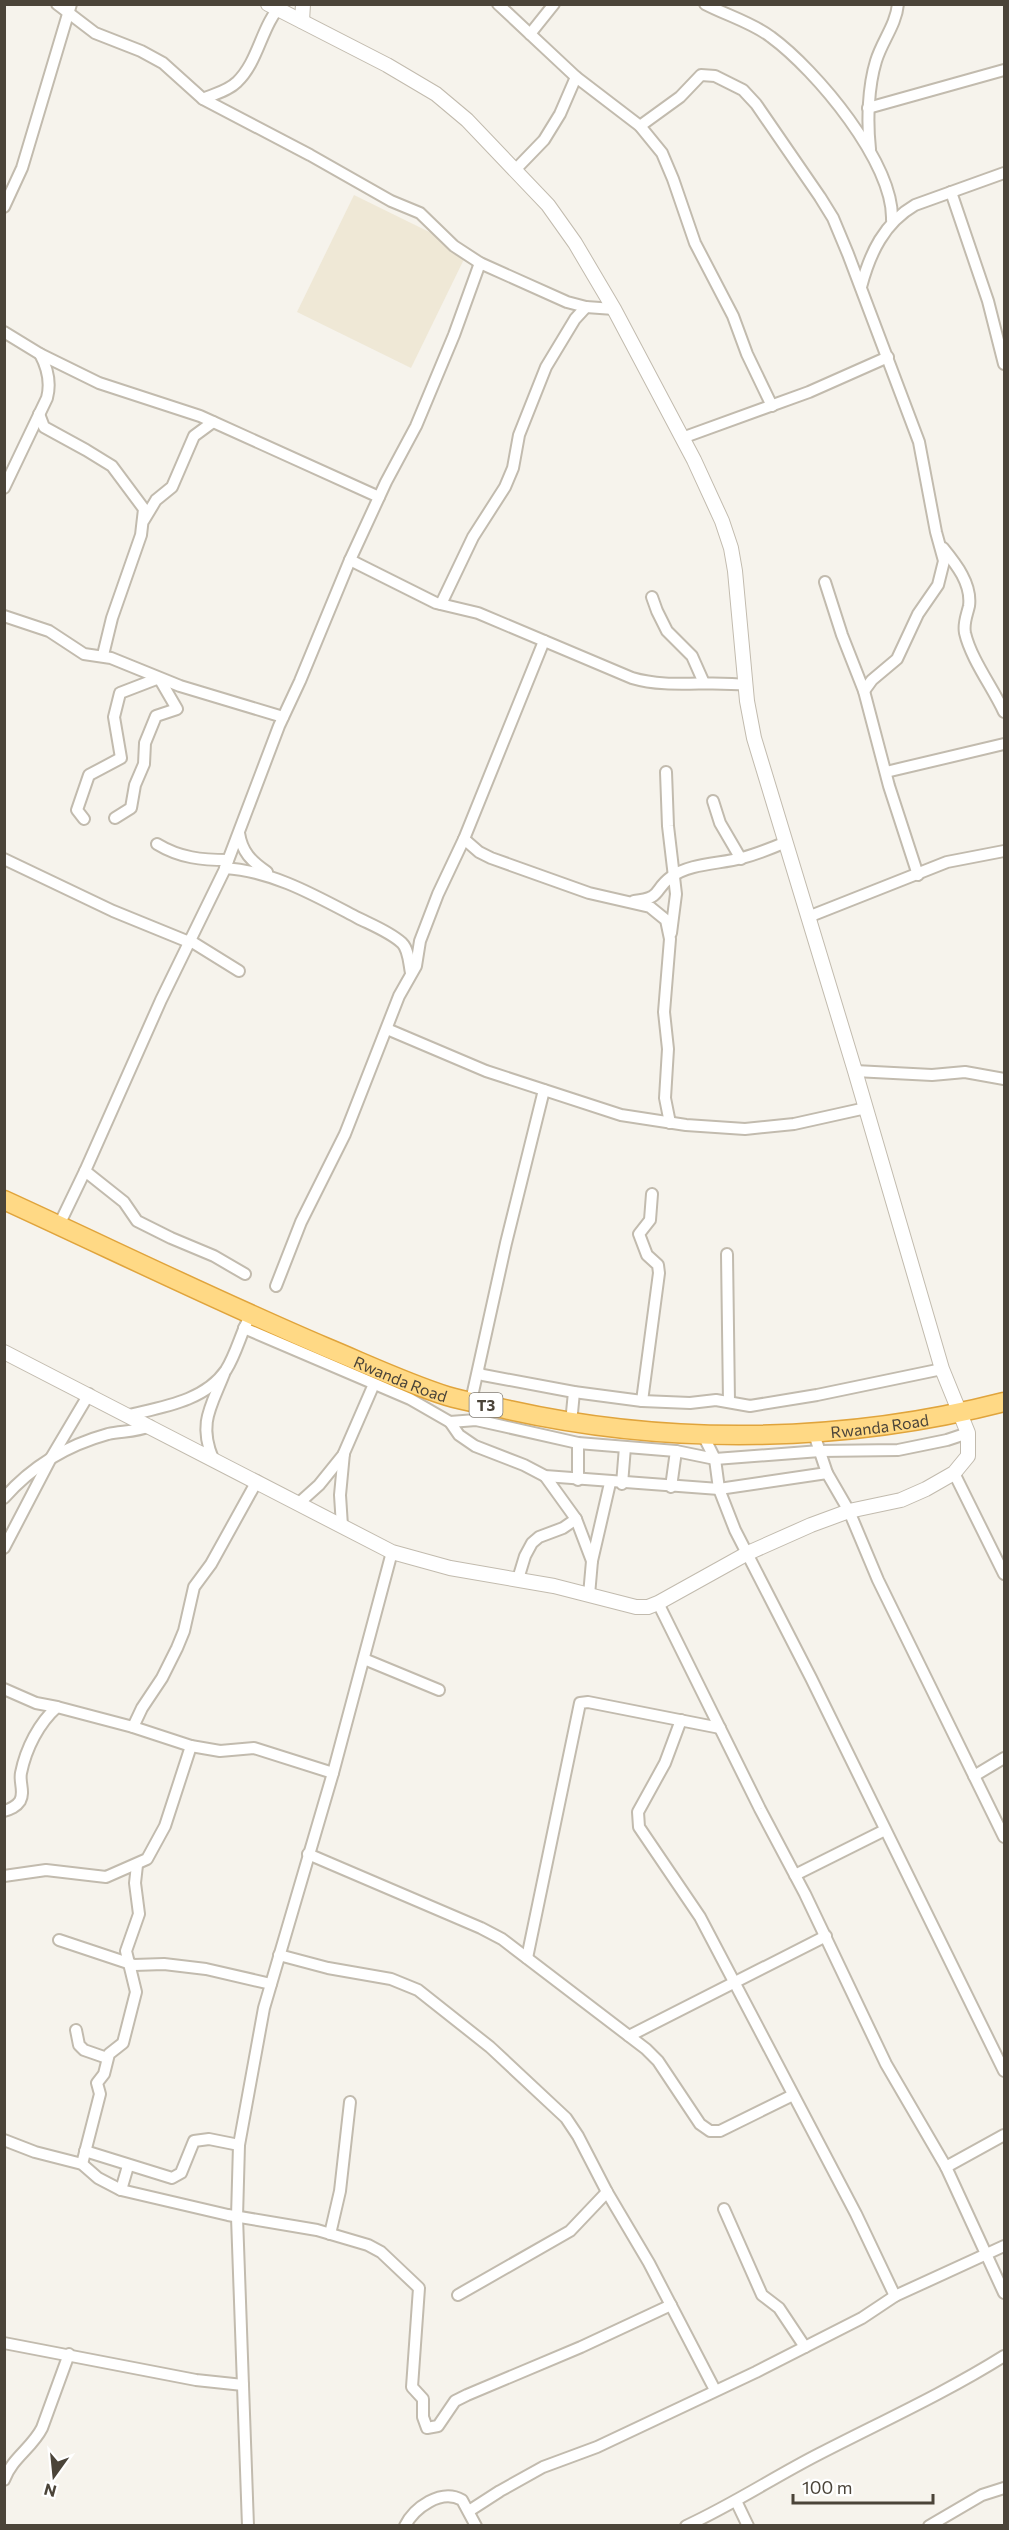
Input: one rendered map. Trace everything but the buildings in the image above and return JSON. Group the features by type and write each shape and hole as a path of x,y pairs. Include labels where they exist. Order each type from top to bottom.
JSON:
{"highway":[{"name":"Rwanda Road","path":"4,1200 60,1225 247,1322 413,1384 471,1401 571,1423 633,1430 814,1434 961,1413 1005,1402"}],"street":[{"path":"57,4 70,8 81,24 95,33 141,51 163,63 204,99 310,154 370,190 420,213 454,246 480,263 567,302 586,307 614,309"},
{"path":"302,21 303,4"},
{"path":"498,4 576,77 640,126 662,153 695,243 733,316 747,354 772,406"},
{"path":"530,34 554,4"},
{"path":"705,4 771,37 828,90 870,152 890,194 892,220"},
{"path":"870,152 867,126 868,108 875,63 897,15 898,4"},
{"path":"4,1352 392,1552 450,1568 518,1579 636,1606 648,1607 658,1603 748,1553 832,1516 902,1500 954,1473 968,1456 968,1433 942,1369 855,1071 753,738 731,548 722,521 682,438 614,309 575,243 548,205 467,120 436,94 276,6 238,81 229,88 204,99"},
{"path":"4,207 22,168 70,8"},
{"path":"868,108 1005,70"},
{"path":"640,126 680,97 701,75 716,76 743,90 756,104 825,204 861,287 919,442 936,532 944,561 935,592 918,614 897,659 872,680 864,691"},
{"path":"515,171 544,140 560,114 576,77"},
{"path":"861,287 868,261 892,220 915,205 1005,173"},
{"path":"951,192 988,301 1005,364"},
{"path":"60,1225 189,941 227,864 283,717 350,560 420,416 454,335 480,263"},
{"path":"441,604 473,537 506,487 513,468 519,435 546,367 575,319 586,307"},
{"path":"4,332 40,354 99,383 192,413 379,497"},
{"path":"4,488 48,392 45,364 40,354"},
{"path":"682,438 772,406 888,357"},
{"path":"39,414 44,427 112,466 144,508 144,520 135,556 112,618 103,656"},
{"path":"144,520 156,500 172,487 194,436 213,422"},
{"path":"941,546 963,575 969,598 965,633 1005,712"},
{"path":"350,560 441,604 478,613 544,642 647,682 746,685"},
{"path":"825,582 864,691 918,875"},
{"path":"652,597 664,625 692,656 704,683"},
{"path":"4,616 49,631 84,654 103,656 159,678 283,717"},
{"path":"276,1286 301,1222 345,1134 399,996 416,966 420,940 428,918 464,839 544,642"},
{"path":"115,818 131,808 135,785 144,764 145,743 156,716 177,709 159,678"},
{"path":"84,819 77,810 89,775 121,758 114,717 120,693 159,678"},
{"path":"886,772 1005,744"},
{"path":"666,772 665,787 672,876 676,894 664,1012 668,1049 665,1098 669,1123"},
{"path":"713,801 720,823 741,859"},
{"path":"239,830 247,856 280,880"},
{"path":"464,839 479,852 510,865 588,893 650,907 663,916 670,939"},
{"path":"630,902 651,898 658,894 672,876 705,865 741,859 786,843"},
{"path":"157,844 176,854 227,864 280,880 315,896 390,935 406,948 411,974"},
{"path":"808,917 947,862 1005,851"},
{"path":"4,859 113,911 189,941 239,971"},
{"path":"387,1029 486,1071 621,1115 669,1123 745,1129 794,1124 866,1108"},
{"path":"855,1071 923,1075 965,1072 1005,1079"},
{"path":"471,1401 506,1243 544,1090"},
{"path":"85,1171 124,1202 137,1221 214,1256 246,1274"},
{"path":"642,1401 658,1265 647,1255 639,1234 650,1220 652,1194"},
{"path":"727,1254 729,1402"},
{"path":"213,1459 206,1442 206,1421 247,1322 420,1404 450,1422 459,1435 475,1446 545,1476 718,1489 827,1473"},
{"path":"479,1373 483,1376 574,1392 642,1401 690,1404 717,1400 750,1406 942,1369"},
{"path":"129,1415 183,1402 207,1387 226,1370"},
{"path":"299,1503 319,1485 344,1454 374,1384"},
{"path":"571,1423 574,1392"},
{"path":"5,1546 51,1458 89,1394"},
{"path":"450,1422 476,1420 578,1443 676,1451 715,1459 820,1451 898,1450 947,1440 968,1433"},
{"path":"4,1497 24,1477 51,1458 74,1446 98,1437 150,1426"},
{"path":"702,1433 715,1459 718,1489 735,1530 1005,2071"},
{"path":"814,1434 827,1473 849,1511 878,1580 1005,1837"},
{"path":"578,1443 578,1480"},
{"path":"589,1595 592,1561 625,1447"},
{"path":"671,1487 676,1451"},
{"path":"342,1526 340,1495 344,1454"},
{"path":"954,1473 1005,1574"},
{"path":"545,1476 576,1519 592,1561"},
{"path":"133,1727 177,1648 184,1631 194,1587 211,1564 257,1481"},
{"path":"518,1579 525,1556 532,1543 538,1537 563,1528 576,1519"},
{"path":"248,2526 237,2217 239,2145 246,2099 271,1983 333,1773 392,1552"},
{"path":"658,1603 826,1936 886,2064 946,2167 1005,2293"},
{"path":"364,1659 439,1690"},
{"path":"4,1689 36,1703 133,1727 191,1746 219,1751 254,1748 333,1773"},
{"path":"527,1958 580,1703 588,1702 720,1728"},
{"path":"4,1811 15,1807 20,1801 21,1773 35,1735 43,1719 57,1707"},
{"path":"681,1720 665,1762 638,1812 639,1827 700,1917 855,2214 895,2296"},
{"path":"4,1876 45,1870 106,1877 147,1859 155,1848 175,1800 191,1746"},
{"path":"974,1776 1005,1758"},
{"path":"795,1875 885,1830"},
{"path":"308,1854 491,1932 629,2036 658,2061 700,2124 710,2131 720,2131 793,2095"},
{"path":"82,2164 100,2094 97,2083 104,2074 109,2054 123,2045 135,1998 136,1992 126,1952 139,1914 135,1883 137,1865"},
{"path":"629,2036 826,1936"},
{"path":"59,1940 129,1963 164,1964 271,1983"},
{"path":"279,1955 328,1968 391,1979 418,1990 490,2047 566,2118 671,2305 715,2390"},
{"path":"75,2030 79,2045 84,2050 107,2058"},
{"path":"330,2234 340,2191 350,2102"},
{"path":"946,2167 1005,2135"},
{"path":"85,2151 128,2166 175,2178 181,2173 194,2141 209,2139 239,2145"},
{"path":"4,2140 35,2152 82,2164 98,2178 121,2190 237,2217 330,2234 374,2248 418,2285 412,2387 423,2399 423,2417 427,2428 438,2426 455,2401 581,2347 671,2305"},
{"path":"121,2190 128,2166"},
{"path":"458,2295 570,2230 607,2192"},
{"path":"724,2209 762,2295 778,2308 805,2347"},
{"path":"469,2511 543,2467 597,2447 756,2372 862,2318 895,2296 1005,2246"},
{"path":"4,2343 196,2380 243,2385"},
{"path":"4,2480 11,2463 36,2439 42,2428 69,2354"},
{"path":"686,2526 919,2404 1005,2356"},
{"path":"929,2526 982,2495 1005,2488"},
{"path":"405,2526 417,2508 448,2496 462,2500 476,2526"},
{"path":"736,2501 748,2526"}],"shaded area":[{"path":"354,195 468,251 411,368 297,312"}]}
